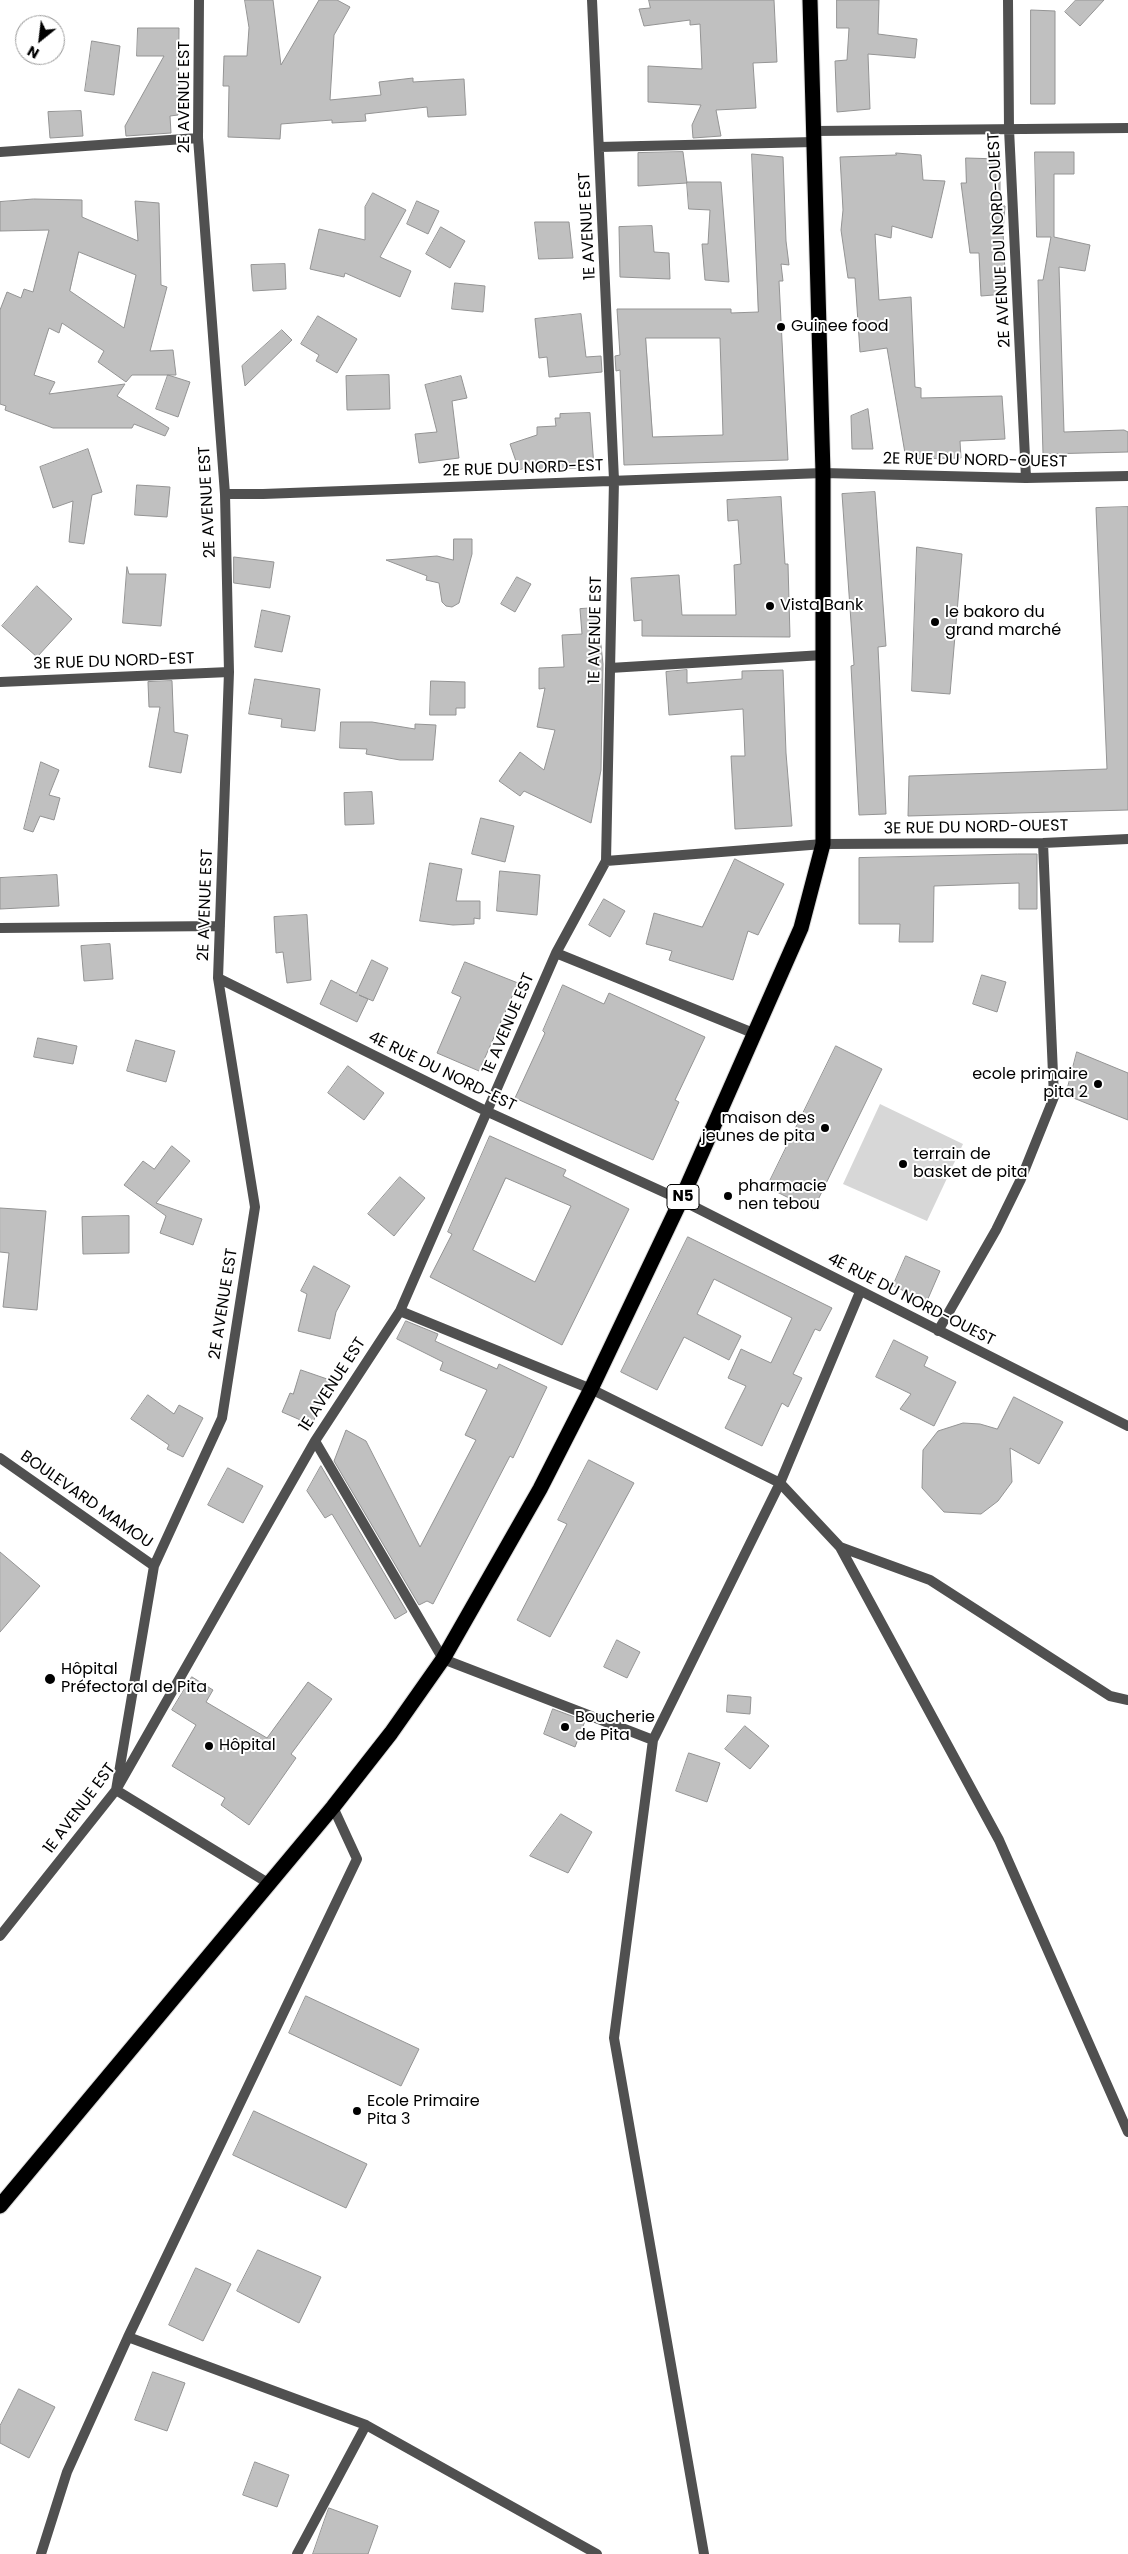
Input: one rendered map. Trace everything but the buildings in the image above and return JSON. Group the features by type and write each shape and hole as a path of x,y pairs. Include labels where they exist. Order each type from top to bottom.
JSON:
{"highway":[{"name":"N5","path":"0,2206 333,1807 443,1659 540,1489 591,1389 682,1200 753,1033 801,928 824,844 822,473 810,0"}],"street":[{"name":"2E AVENUE EST","path":"116,1790 154,1566 222,1418 254,1207 218,978 229,672 225,494 198,138 200,0"},
{"name":"1E AVENUE EST","path":"0,1936 116,1790 315,1441 400,1312 556,953 606,861 614,480 592,0"},
{"name":"2E AVENUE DU NORD-OUEST","path":"1008,0 1009,129 1026,478"},
{"path":"599,147 1009,129 1128,128"},
{"path":"0,152 198,138"},
{"name":"2E RUE DU NORD-OUEST","path":"822,473 1026,478 1128,476"},
{"name":"2E RUE DU NORD-EST","path":"225,494 822,473"},
{"path":"610,668 823,655"},
{"name":"3E RUE DU NORD-EST","path":"0,682 229,672"},
{"name":"3E RUE DU NORD-OUEST","path":"606,861 824,844 1043,843 1128,839"},
{"path":"938,1331 996,1230 1021,1179 1054,1097 1043,843"},
{"path":"0,928 220,926"},
{"path":"556,953 753,1033"},
{"name":"4E RUE DU NORD-EST","path":"218,978 488,1112 682,1200"},
{"name":"4E RUE DU NORD-OUEST","path":"682,1200 860,1292 1128,1426"},
{"path":"704,2554 614,2038 653,1740 780,1483 860,1292"},
{"path":"400,1312 591,1389 780,1483 840,1547 999,1840 1128,2132"},
{"path":"315,1441 443,1659 653,1740"},
{"name":"BOULEVARD MAMOU","path":"0,1458 154,1566"},
{"path":"840,1547 930,1580 1110,1696 1128,1700"},
{"path":"116,1790 268,1883"},
{"path":"41,2554 67,2472 128,2337 358,1859 333,1807"},
{"path":"128,2337 366,2425 597,2554"},
{"path":"297,2554 366,2425"}],"shaded area":[{"name":"terrain de basket de pita","path":"880,1104 963,1144 927,1221 843,1184"}],"place":[{"name":"Guinee food","path":"781,327"},
{"name":"Vista Bank","path":"770,606"},
{"name":"le bakoro du grand marché","path":"935,622"},
{"name":"ecole primaire pita 2","path":"1098,1084"},
{"name":"maison des jeunes de pita","path":"825,1128"},
{"name":"terrain de basket de pita","path":"903,1164"},
{"name":"pharmacie nen tebou","path":"728,1196"},
{"name":"Hôpital Préfectoral de Pita","path":"50,1679"},
{"name":"Boucherie de Pita","path":"565,1727"},
{"name":"Hôpital","path":"209,1746"},
{"name":"Ecole Primaire Pita 3","path":"357,2111"}]}
